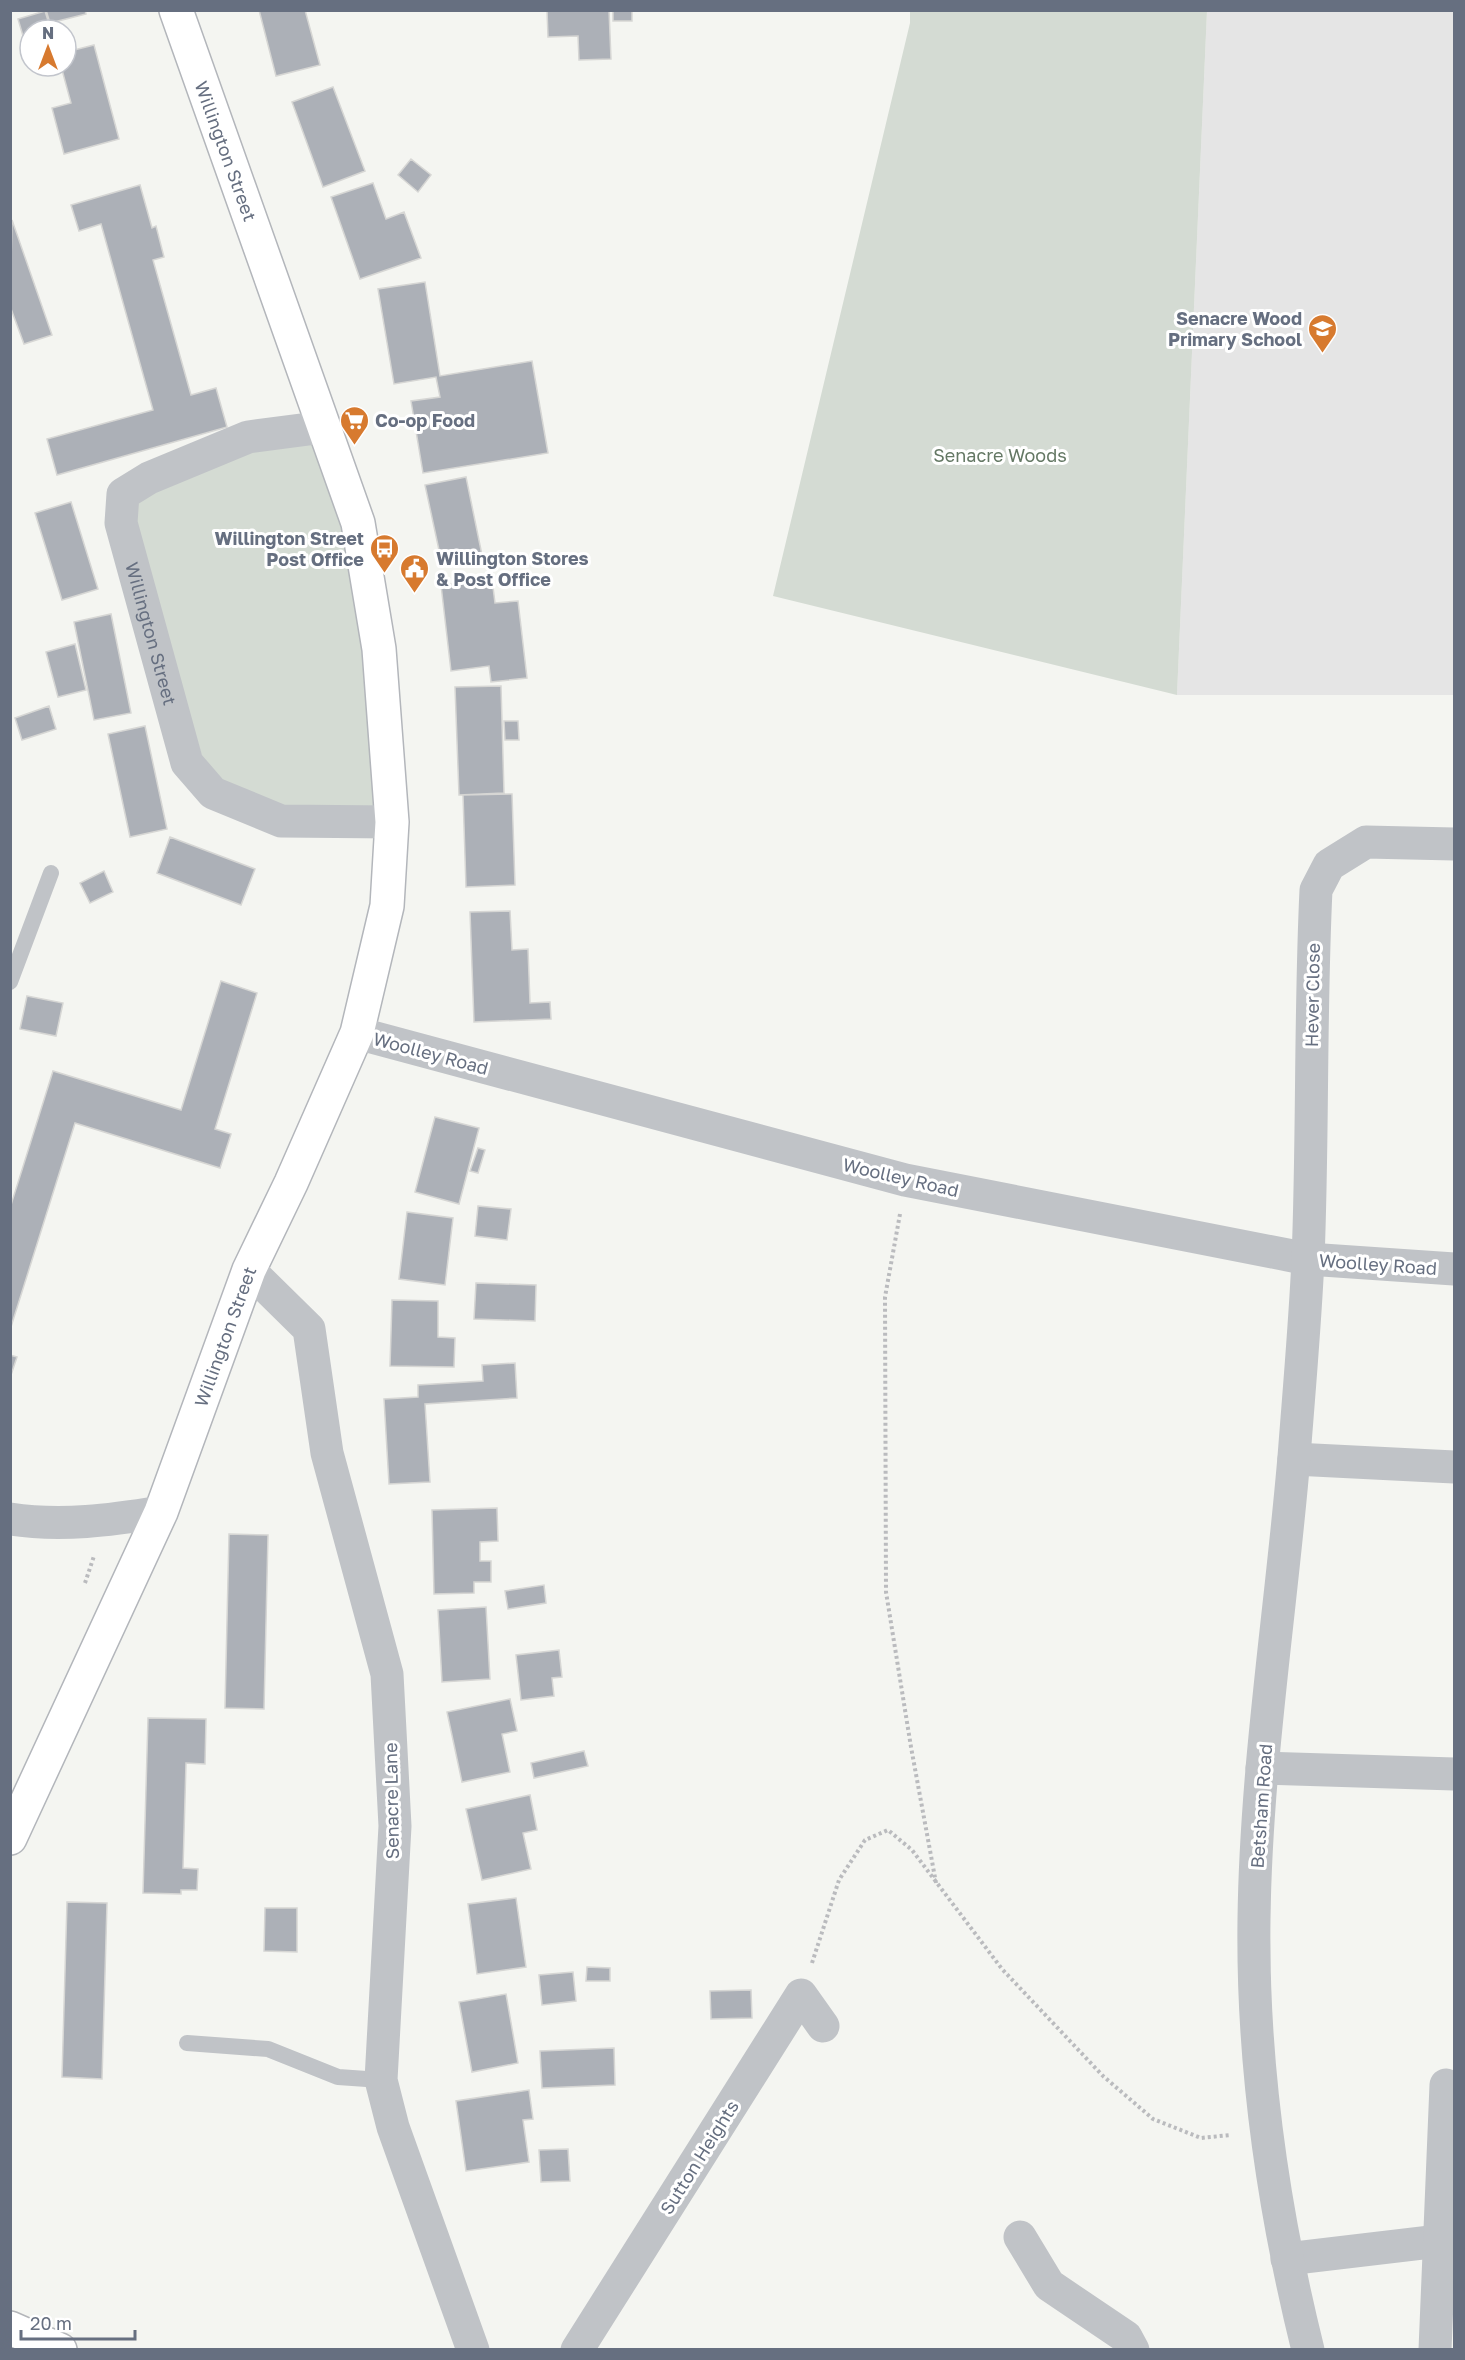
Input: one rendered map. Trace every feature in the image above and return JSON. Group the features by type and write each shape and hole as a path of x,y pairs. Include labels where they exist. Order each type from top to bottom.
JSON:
{"street":[{"name":"Willington Street","path":"10,1838 161,1512 249,1270 291,1183 357,1033 387,906 392,822 379,649 358,523 176,10"},
{"name":"Willington Street","path":"324,427 248,437 149,478 123,494 120,523 187,763 213,793 281,821 392,822"},
{"name":"Hever Close","path":"1308,1259 1316,890 1329,865 1366,842 1455,844"},
{"name":"Woolley Road","path":"357,1033 905,1180 1308,1259 1455,1269"},
{"name":"Betsham Road","path":"1308,1259 1294,1459 1263,1768 1254,1918 1256,2026 1267,2132 1287,2259 1308,2349"},
{"name":"Senacre Lane","path":"249,1270 309,1329 327,1453 387,1674 395,1826 381,2080 408,2170 473,2349"},
{"path":"1294,1459 1455,1467"},
{"path":"10,1519 40,1524 106,1521 161,1512"},
{"path":"1263,1768 1455,1774"},
{"path":"801,1995 823,2026"},
{"name":"Sutton Heights","path":"577,2349 801,1995"},
{"path":"1435,2349 1446,2085"},
{"path":"1020,2237 1049,2285 1126,2337 1133,2349"},
{"path":"1287,2259 1439,2241"},
{"path":"10,2328 60,2349"}],"lane":[{"path":"10,982 51,873"},
{"path":"187,2043 268,2049 338,2077 381,2080"}],"path":[{"path":"905,1180 885,1297 886,1592 936,1883"},
{"path":"801,1995 839,1880 865,1840 888,1830 912,1850 1002,1969 1102,2076 1153,2119 1201,2138 1267,2132"}],"shaded area":[{"name":"Senacre Wood Primary School","path":"1207,11 1454,11 1454,695 1177,695"}],"green space":[{"name":"Senacre Woods","path":"910,11 1207,11 1177,695 773,596 910,23"},
{"path":"324,427 358,523 392,822 281,821 213,793 123,494"}],"building":[{"path":"46,10 85,10 86,14 70,18 48,18"},
{"path":"259,10 305,10 320,65 276,76"},
{"path":"547,10 609,10 611,59 579,60 578,36 548,37"},
{"path":"613,10 632,10 632,21 613,21"},
{"path":"45,11 47,18 21,18"},
{"path":"94,45 119,139 64,154 52,108 71,103 64,78 78,78 78,49"},
{"path":"333,87 365,171 323,187 292,102"},
{"path":"411,159 431,175 418,192 398,175"},
{"path":"373,183 386,219 404,212 421,258 360,279 331,197"},
{"path":"140,185 152,228 156,226 164,257 153,260 191,395 216,388 227,427 57,475 47,439 153,410 101,224 79,231 71,205"},
{"path":"12,220 52,335 24,344 10,306"},
{"path":"425,282 440,376 532,361 548,453 423,473 411,401 440,397 436,377 394,384 378,289"},
{"path":"466,477 482,555 442,564 425,485"},
{"path":"71,502 98,589 62,600 35,513"},
{"path":"492,579 495,603 518,601 527,678 491,682 489,666 451,671 441,585"},
{"path":"111,614 131,713 94,720 74,622"},
{"path":"75,644 86,690 58,697 46,652"},
{"path":"501,686 504,793 459,795 455,687"},
{"path":"49,706 56,729 22,740 15,718"},
{"path":"504,721 518,721 519,740 505,740"},
{"path":"145,726 167,829 130,837 108,734"},
{"path":"512,794 515,885 466,887 463,795"},
{"path":"170,837 255,869 241,905 157,873"},
{"path":"104,871 113,892 90,903 80,883"},
{"path":"510,911 512,950 528,949 530,1003 550,1002 551,1019 474,1022 470,912"},
{"path":"221,981 257,993 215,1129 231,1134 220,1168 75,1123 10,1330 10,1208 53,1071 181,1110"},
{"path":"27,996 63,1003 56,1036 20,1029"},
{"path":"435,1117 479,1128 459,1204 415,1192"},
{"path":"478,1148 485,1150 478,1173 470,1171"},
{"path":"478,1206 511,1209 507,1240 475,1236"},
{"path":"407,1212 453,1218 445,1285 399,1279"},
{"path":"476,1283 536,1285 535,1321 474,1319"},
{"path":"392,1300 438,1301 438,1337 455,1338 454,1367 390,1366"},
{"path":"10,1355 17,1357 10,1378"},
{"path":"515,1363 517,1398 425,1404 430,1482 389,1484 384,1399 418,1397 418,1385 483,1381 482,1365"},
{"path":"497,1508 498,1541 480,1542 480,1561 491,1561 491,1582 474,1582 474,1593 434,1594 432,1510"},
{"path":"229,1534 268,1535 264,1709 225,1708"},
{"path":"544,1585 546,1603 508,1609 505,1591"},
{"path":"486,1607 490,1679 442,1682 438,1610"},
{"path":"559,1650 562,1677 552,1678 554,1696 521,1700 516,1655"},
{"path":"510,1699 517,1731 502,1734 510,1772 462,1782 447,1712"},
{"path":"148,1718 206,1719 205,1764 186,1763 183,1868 198,1869 197,1890 181,1890 181,1894 143,1893"},
{"path":"584,1751 588,1766 534,1778 531,1763"},
{"path":"530,1795 537,1830 523,1833 531,1869 482,1880 466,1809"},
{"path":"516,1898 526,1967 477,1974 468,1904"},
{"path":"67,1902 107,1903 102,2079 62,2077"},
{"path":"265,1908 297,1908 297,1952 264,1951"},
{"path":"587,1967 610,1968 610,1981 586,1981"},
{"path":"573,1972 576,2001 542,2005 539,1975"},
{"path":"751,1990 752,2018 711,2019 710,1991"},
{"path":"506,1994 518,2063 472,2072 459,2002"},
{"path":"614,2048 615,2085 542,2088 540,2051"},
{"path":"529,2090 533,2119 523,2120 529,2162 466,2171 456,2101"},
{"path":"568,2149 570,2181 541,2182 539,2150"}],"place":[{"name":"Senacre Wood Primary School","path":"1323,354"},
{"name":"Co-op Food","path":"354,446"},
{"name":"Willington Street Post Office","path":"385,574"},
{"name":"Willington Stores & Post Office","path":"415,594"}]}
